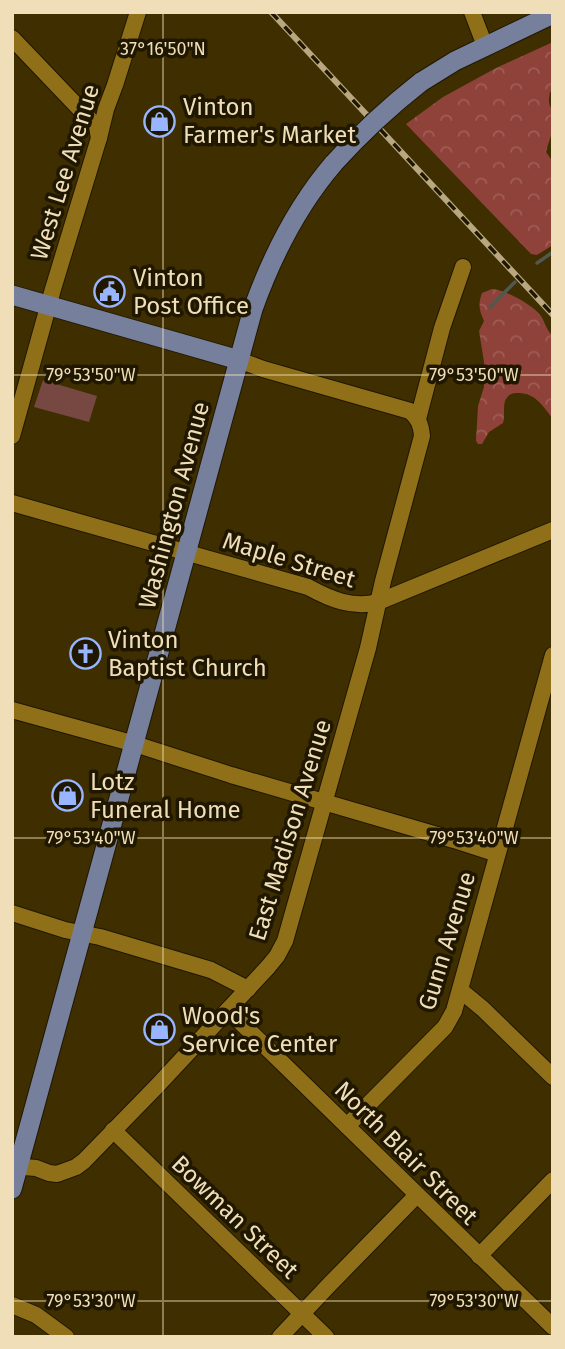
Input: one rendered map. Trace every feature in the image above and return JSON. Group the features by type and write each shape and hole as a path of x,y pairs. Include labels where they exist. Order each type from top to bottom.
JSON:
{"main road":[{"name":"Washington Avenue","path":"12,1189 15,1166 265,273 301,206 334,163 391,105 455,61 553,14"},
{"path":"12,295 239,360"}],"street":[{"name":"West Lee Avenue","path":"12,436 106,109 138,12"},
{"path":"472,12 485,46"},
{"path":"12,38 97,127 99,138"},
{"name":"East Madison Avenue","path":"15,1166 58,1174 84,1161 248,989 285,941 368,648 422,436 418,419 442,328 463,267"},
{"path":"239,360 410,411 418,419"},
{"name":"Maple Street","path":"12,503 308,587 332,600 359,604 378,602"},
{"path":"378,602 553,530"},
{"name":"Gunn Avenue","path":"347,1126 444,1027 454,1012 553,654"},
{"path":"12,710 135,744 497,854"},
{"path":"12,914 211,970 248,989"},
{"path":"460,990 553,1077"},
{"name":"North Blair Street","path":"228,1010 553,1327"},
{"name":"Bowman Street","path":"113,1130 326,1337"},
{"path":"479,1256 553,1180"},
{"path":"280,1337 417,1195"},
{"path":"12,1306 36,1315 66,1337"}],"green space":[{"path":"553,42 553,91 550,92 549,100 553,125 546,152 553,162 553,245 537,255 531,254 406,124 443,97 496,68"},
{"path":"492,289 512,295 532,307 553,336 553,419 530,395 512,394 505,401 503,423 489,432 482,444 478,444 478,406 484,387 484,362 479,331 484,321 480,304 482,293"}],"shaded area":[{"path":"43,380 97,396 89,422 34,407"}],"waterway":[{"path":"537,263 553,252"},
{"path":"490,307 515,282"}],"railway":[{"path":"271,12 553,315"}],"place":[{"name":"Vinton Farmer's Market","path":"160,121"},
{"name":"Vinton Post Office","path":"110,292"},
{"name":"Vinton Baptist Church","path":"85,654"},
{"name":"Lotz Funeral Home","path":"67,796"},
{"name":"Wood's Service Center","path":"159,1030"}]}
